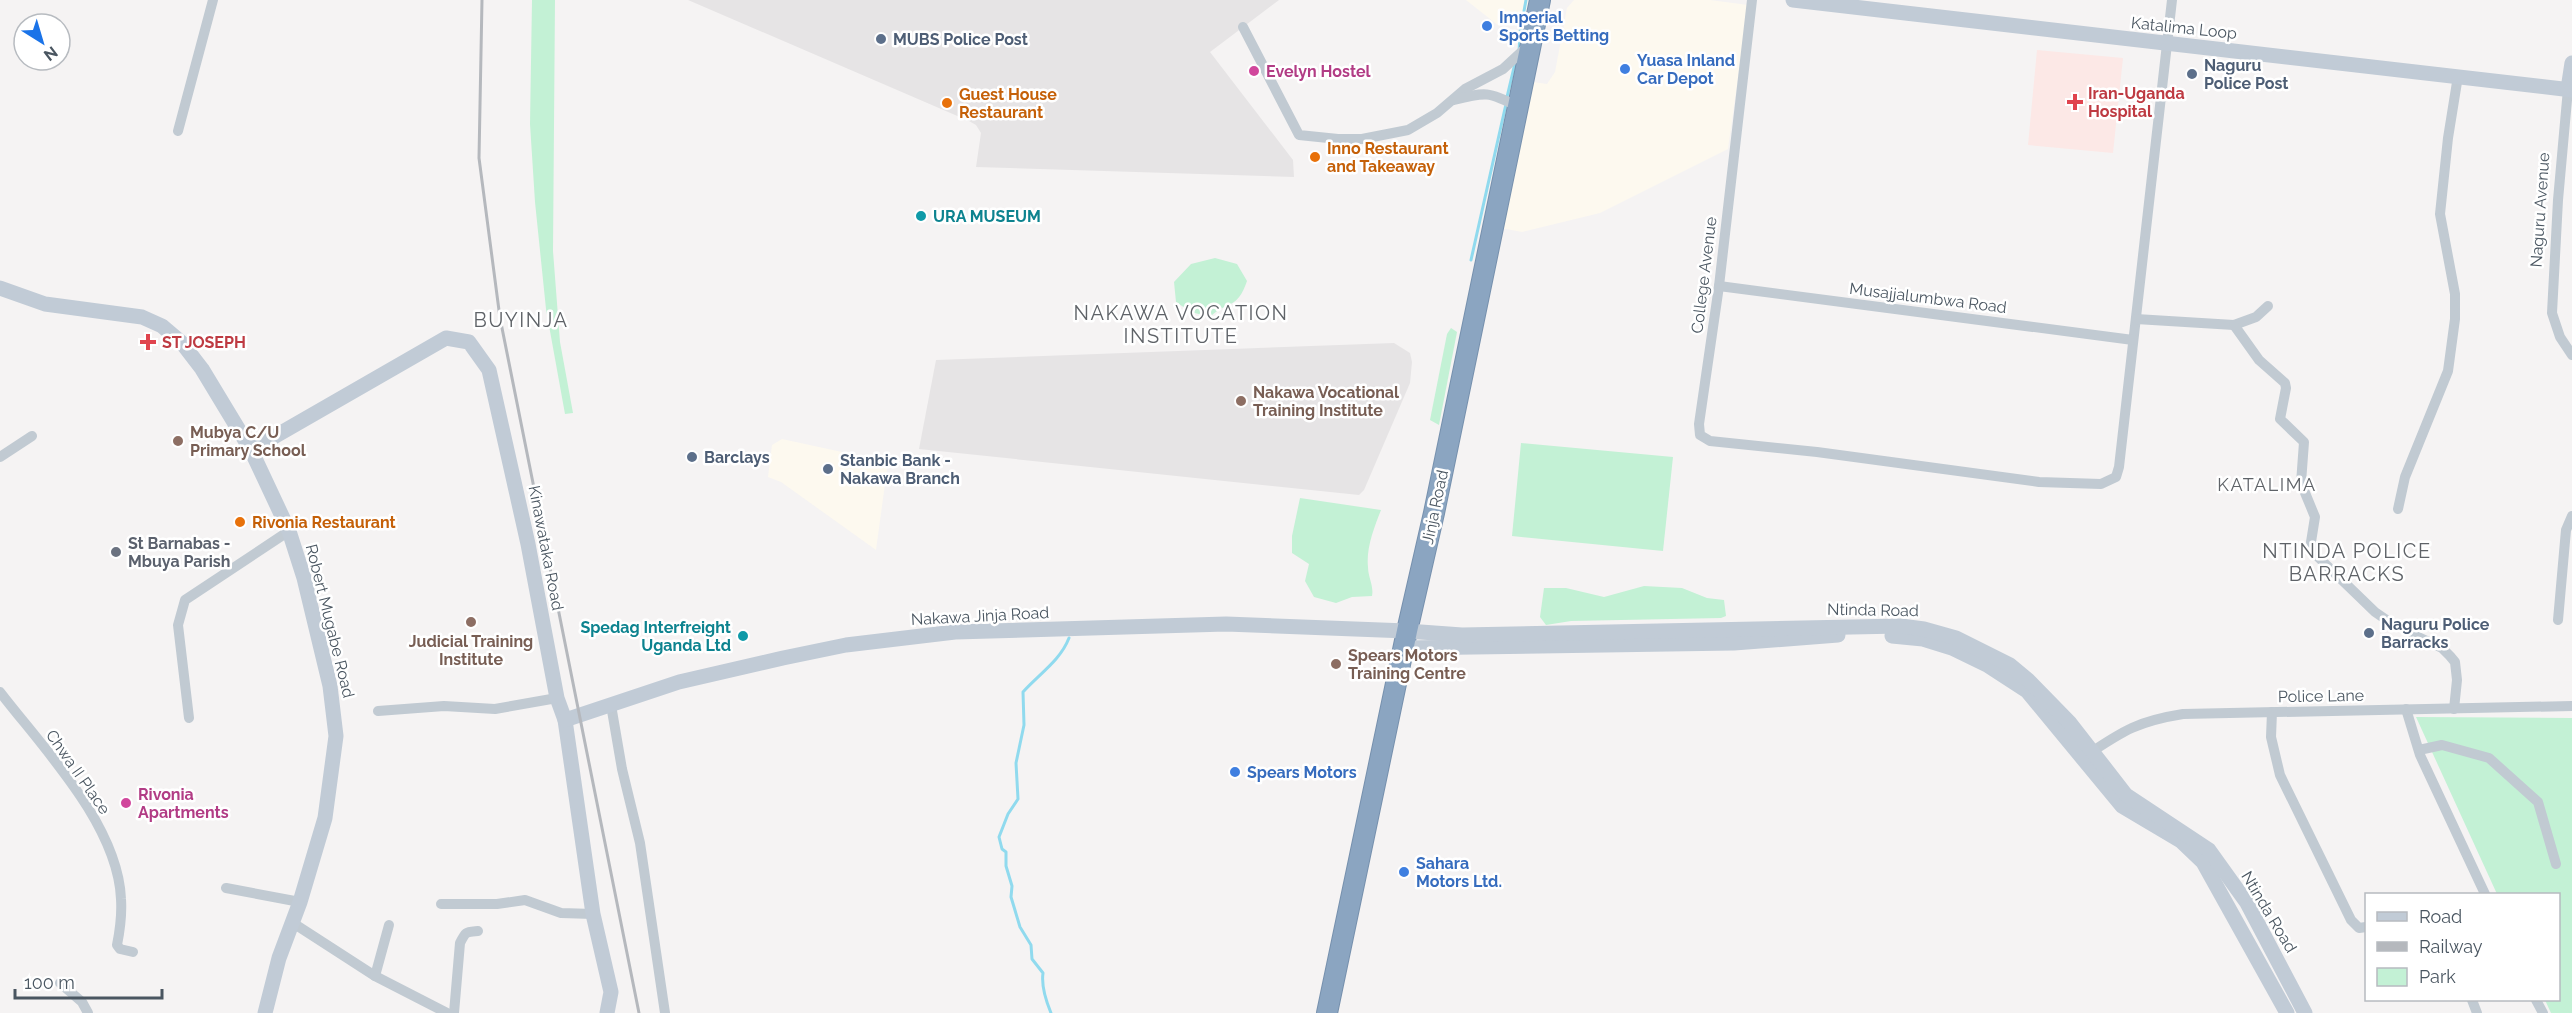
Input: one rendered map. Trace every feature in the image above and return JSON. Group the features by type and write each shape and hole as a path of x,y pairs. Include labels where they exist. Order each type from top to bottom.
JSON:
{"highway":[{"name":"Jinja Road","path":"1328,1013 1540,0"}],"street":[{"path":"178,131 213,0"},
{"name":"College Avenue","path":"1752,0 1719,286 1699,424 1700,435 1710,441 1817,452 2039,482 2094,484 2107,482 2116,477 2119,467 2133,340"},
{"name":"Katalima Loop","path":"1793,0 2570,89"},
{"path":"2133,340 2172,0"},
{"path":"1244,27 1299,135 1338,140 1399,133 1417,127 1454,100 1464,89 1503,69 1531,43"},
{"name":"Naguru Avenue","path":"2572,63 2558,200 2552,313 2560,337 2572,355"},
{"path":"2398,509 2405,477 2448,371 2455,320 2455,294 2440,214 2448,138 2458,76"},
{"path":"1454,100 1480,93 1497,95 1518,107"},
{"name":"Musajjalumbwa Road","path":"1719,286 2133,340"},
{"name":"Robert Mugabe Road","path":"0,288 45,304 131,314 162,326 193,355 250,450 288,531 304,578 330,686 336,736 325,818 300,902 279,958 265,1013"},
{"path":"2136,319 2234,325 2256,316 2268,306"},
{"path":"2234,325 2259,360 2285,383 2280,419 2304,442 2301,483 2315,517 2311,542 2316,555 2375,612 2391,623 2408,629 2416,636 2442,648 2450,656 2455,662 2457,680 2454,709"},
{"name":"Kinawataka Road","path":"250,450 441,340 459,338 469,342 489,370 528,544 557,698 565,720 593,915 611,992 608,1013"},
{"path":"0,457 32,436"},
{"path":"2558,620 2566,530 2572,516"},
{"path":"189,718 178,625 186,600 288,531"},
{"name":"Nakawa Jinja Road","path":"565,720 679,682 846,645 955,632 1226,624 1405,639"},
{"name":"Ntinda Road","path":"1405,639 1829,626 1924,628 1956,638 2010,665 2041,692 2122,806 2181,841 2203,862 2288,1013"},
{"name":"Chwa II Place","path":"0,692 80,795 107,841 121,897 118,947 133,952"},
{"path":"378,711 444,706 495,709 557,698"},
{"path":"611,705 622,769 640,843 665,1013"},
{"name":"Police Lane","path":"2087,755 2125,730 2150,719 2183,714 2572,706"},
{"path":"2406,709 2419,750 2485,893"},
{"path":"2272,712 2271,737 2280,775 2351,920 2360,928 2365,927"},
{"path":"2419,750 2442,745 2489,758 2538,802 2556,864"},
{"name":"Ntinda Road","path":"2087,755 2126,795 2209,850 2247,903 2305,1013"},
{"path":"226,888 300,902"},
{"path":"441,904 496,904 525,900 561,913 593,915"},
{"path":"293,923 375,976 447,1013"},
{"path":"375,976 389,925"},
{"path":"454,1013 460,943 465,934 471,930 478,931"},
{"path":"60,983 81,1002 88,1013"}],"shaded area":[{"path":"688,0 1279,0 1210,52 1293,160 1294,177 976,167 981,133 976,125"},
{"path":"1466,0 1528,0 1526,12 1513,12 1499,26"},
{"path":"1574,0 1710,0 1748,5 1728,149 1600,213 1522,232 1501,228 1533,82 1547,84 1555,72 1567,8"},
{"name":"Iran-Uganda Hospital","path":"2037,50 2123,58 2113,153 2028,145"},
{"path":"1394,343 1410,353 1412,362 1410,383 1364,490 1359,495 919,449 936,360"},
{"path":"782,439 888,462 876,550 781,482 768,477 772,445"}],"green space":[{"path":"532,0 555,0 553,251 560,342 573,413 565,414 546,309 535,202 530,124"},
{"path":"1215,258 1237,264 1247,281 1236,301 1210,317 1191,312 1176,302 1174,282 1191,264"},
{"path":"1451,328 1457,332 1439,425 1430,420 1447,334"},
{"path":"1521,443 1673,457 1663,551 1512,536"},
{"path":"1300,498 1381,510 1368,553 1372,596 1352,597 1336,603 1314,597 1305,581 1309,564 1292,553 1292,536"},
{"path":"1644,586 1682,588 1707,598 1724,600 1726,616 1721,618 1571,621 1546,625 1540,617 1544,588 1566,588 1604,597"},
{"path":"2416,717 2572,718 2572,1013 2551,1013 2545,1001 2560,1001 2560,893 2497,893"}],"waterway":[{"path":"1524,11 1526,0"},
{"path":"1519,51 1521,19"},
{"path":"1507,97 1515,63"},
{"path":"1471,260 1506,104"},
{"path":"1051,1013 1043,989 1043,973 1032,959 1031,945 1020,927 1011,897 1012,886 1006,866 1006,852 1002,849 999,837 1008,814 1018,799 1016,763 1024,725 1023,692 1055,660 1069,638"}],"railway":[{"path":"482,0 479,158 500,318 639,1013"}],"place":[{"name":"Imperial Sports Betting","path":"1487,26"},
{"name":"MUBS Police Post","path":"881,39"},
{"name":"Yuasa Inland Car Depot","path":"1625,69"},
{"name":"Evelyn Hostel","path":"1254,71"},
{"name":"Naguru Police Post","path":"2192,74"},
{"name":"Iran-Uganda Hospital","path":"2075,102"},
{"name":"Guest House Restaurant","path":"947,103"},
{"name":"Inno Restaurant and Takeaway","path":"1315,157"},
{"name":"URA MUSEUM","path":"921,216"},
{"name":"ST JOSEPH","path":"148,342"},
{"name":"Nakawa Vocational Training Institute","path":"1241,401"},
{"name":"Mubya C/U Primary School","path":"178,441"},
{"name":"Barclays","path":"692,457"},
{"name":"Stanbic Bank - Nakawa Branch","path":"828,469"},
{"name":"Rivonia Restaurant","path":"240,522"},
{"name":"St Barnabas - Mbuya Parish","path":"116,552"},
{"name":"Judicial Training Institute","path":"471,622"},
{"name":"Naguru Police Barracks","path":"2369,633"},
{"name":"Spedag Interfreight Uganda Ltd","path":"743,636"},
{"name":"Spears Motors Training Centre","path":"1336,664"},
{"name":"Spears Motors","path":"1235,772"},
{"name":"Rivonia Apartments","path":"126,803"},
{"name":"Sahara Motors Ltd.","path":"1404,872"}],"district":[{"name":"BUYINJA","path":"521,320"},
{"name":"NAKAWA VOCATION INSTITUTE","path":"1181,324"},
{"name":"KATALIMA","path":"2267,484"},
{"name":"NTINDA POLICE BARRACKS","path":"2347,562"}]}
